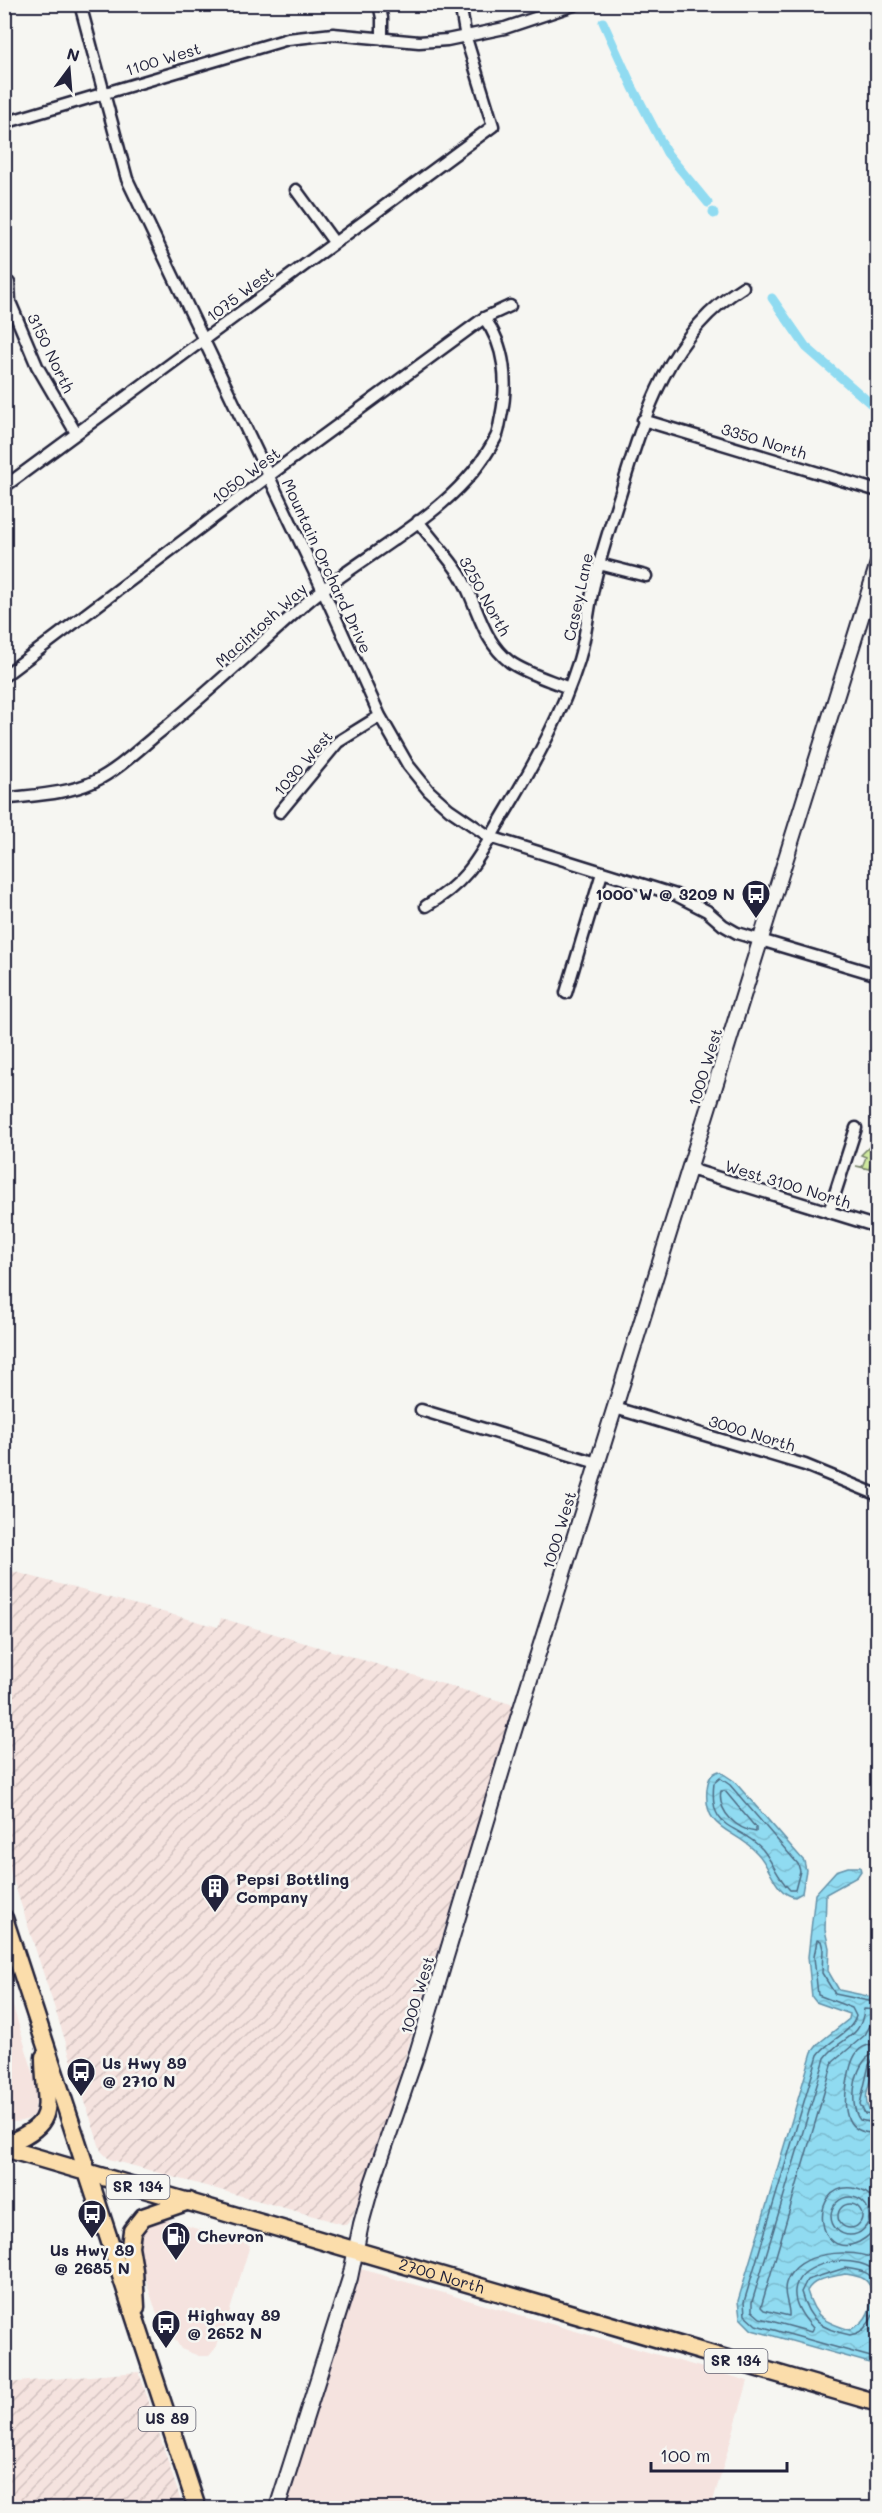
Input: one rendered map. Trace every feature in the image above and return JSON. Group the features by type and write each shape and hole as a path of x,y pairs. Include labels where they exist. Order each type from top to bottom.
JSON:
{"main road":[{"name":"US 89","path":"4,1918 197,2508"},
{"path":"4,2146 32,2133 41,2125 45,2116 47,2101 43,2038"},
{"name":"2700 North","path":"4,2146 878,2403"},
{"path":"137,2329 134,2270 130,2246 132,2231 143,2217 189,2201"}],"street":[{"name":"Mountain Orchard Drive","path":"80,4 127,179 381,716 408,765 429,791 449,809 490,837 676,895 707,911 723,926 737,933 878,975"},
{"path":"379,4 382,39"},
{"path":"460,4 466,38"},
{"name":"1100 West","path":"4,123 250,48 288,39 333,34 419,42 466,38 505,28 577,4"},
{"name":"1075 West","path":"4,487 493,126 466,38"},
{"path":"296,190 334,242"},
{"name":"3150 North","path":"9,283 10,302 38,366 76,433"},
{"name":"Casey Lane","path":"426,906 468,874 537,759 580,658 599,564 643,420 676,354 695,327 720,301 743,286"},
{"name":"1050 West","path":"4,676 484,318 510,306"},
{"name":"Macintosh Way","path":"4,799 67,790 92,782 112,771 193,706 307,602 453,495 476,471 497,437 506,394 502,357 494,331 484,318"},
{"name":"3350 North","path":"643,420 878,491"},
{"name":"3250 North","path":"418,521 459,574 488,639 497,649 523,669 569,688"},
{"name":"1000 West","path":"277,2508 325,2363 351,2274 372,2184 417,2053 597,1463 878,563"},
{"path":"599,564 646,576"},
{"name":"1030 West","path":"280,812 338,742 381,716"},
{"path":"566,993 602,873"},
{"path":"828,1212 856,1128"},
{"name":"West 3100 North","path":"690,1169 878,1227"},
{"name":"3000 North","path":"615,1408 805,1465 878,1495"},
{"path":"421,1410 597,1463"}],"shaded area":[{"path":"4,1569 218,1627 221,1618 514,1705 378,2145 352,2218 346,2225 109,2159 101,2151 5,1855"},
{"path":"4,1977 36,2082 37,2095 34,2114 29,2119 17,2122 5,2122"},
{"path":"157,2220 168,2220 250,2245 224,2330 221,2330 215,2349 209,2356 199,2356 181,2349 173,2336 165,2339 136,2250 139,2234 150,2223"},
{"path":"361,2269 748,2381 711,2508 282,2508 313,2410 334,2357"},
{"path":"139,2372 183,2508 5,2508 5,2383"}],"green space":[{"path":"869,1147 877,1153 877,1165 871,1163 869,1169 856,1166 862,1167 866,1157 861,1155"}],"water":[{"path":"719,1771 734,1781 804,1861 806,1870 802,1893 795,1897 788,1895 777,1885 757,1853 715,1822 707,1803 707,1789 710,1778"},
{"path":"848,1867 860,1867 861,1871 857,1877 826,1894 825,1930 829,1948 828,1971 839,1990 877,1998 878,2052 866,2098 869,2110 878,2111 877,2365 752,2330 740,2318 738,2301 812,2052 819,2043 849,2019 850,2014 816,2002 812,1997 808,1957 815,1894 836,1871","holes":["845,2274 864,2279 868,2283 871,2294 868,2313 861,2323 850,2330 822,2318 813,2307 807,2291 818,2281"]}],"waterway":[{"path":"603,22 633,88 667,153 708,203"},
{"path":"772,298 806,347 878,410"}],"place":[{"name":"1000 W @ 3209 N","path":"756,920"},
{"name":"Pepsi Bottling Company","path":"215,1914"},
{"name":"Us Hwy 89 @ 2710 N","path":"81,2098"},
{"name":"Us Hwy 89 @ 2685 N","path":"92,2240"},
{"name":"Chevron","path":"176,2262"},
{"name":"Highway 89 @ 2652 N","path":"166,2350"}]}
